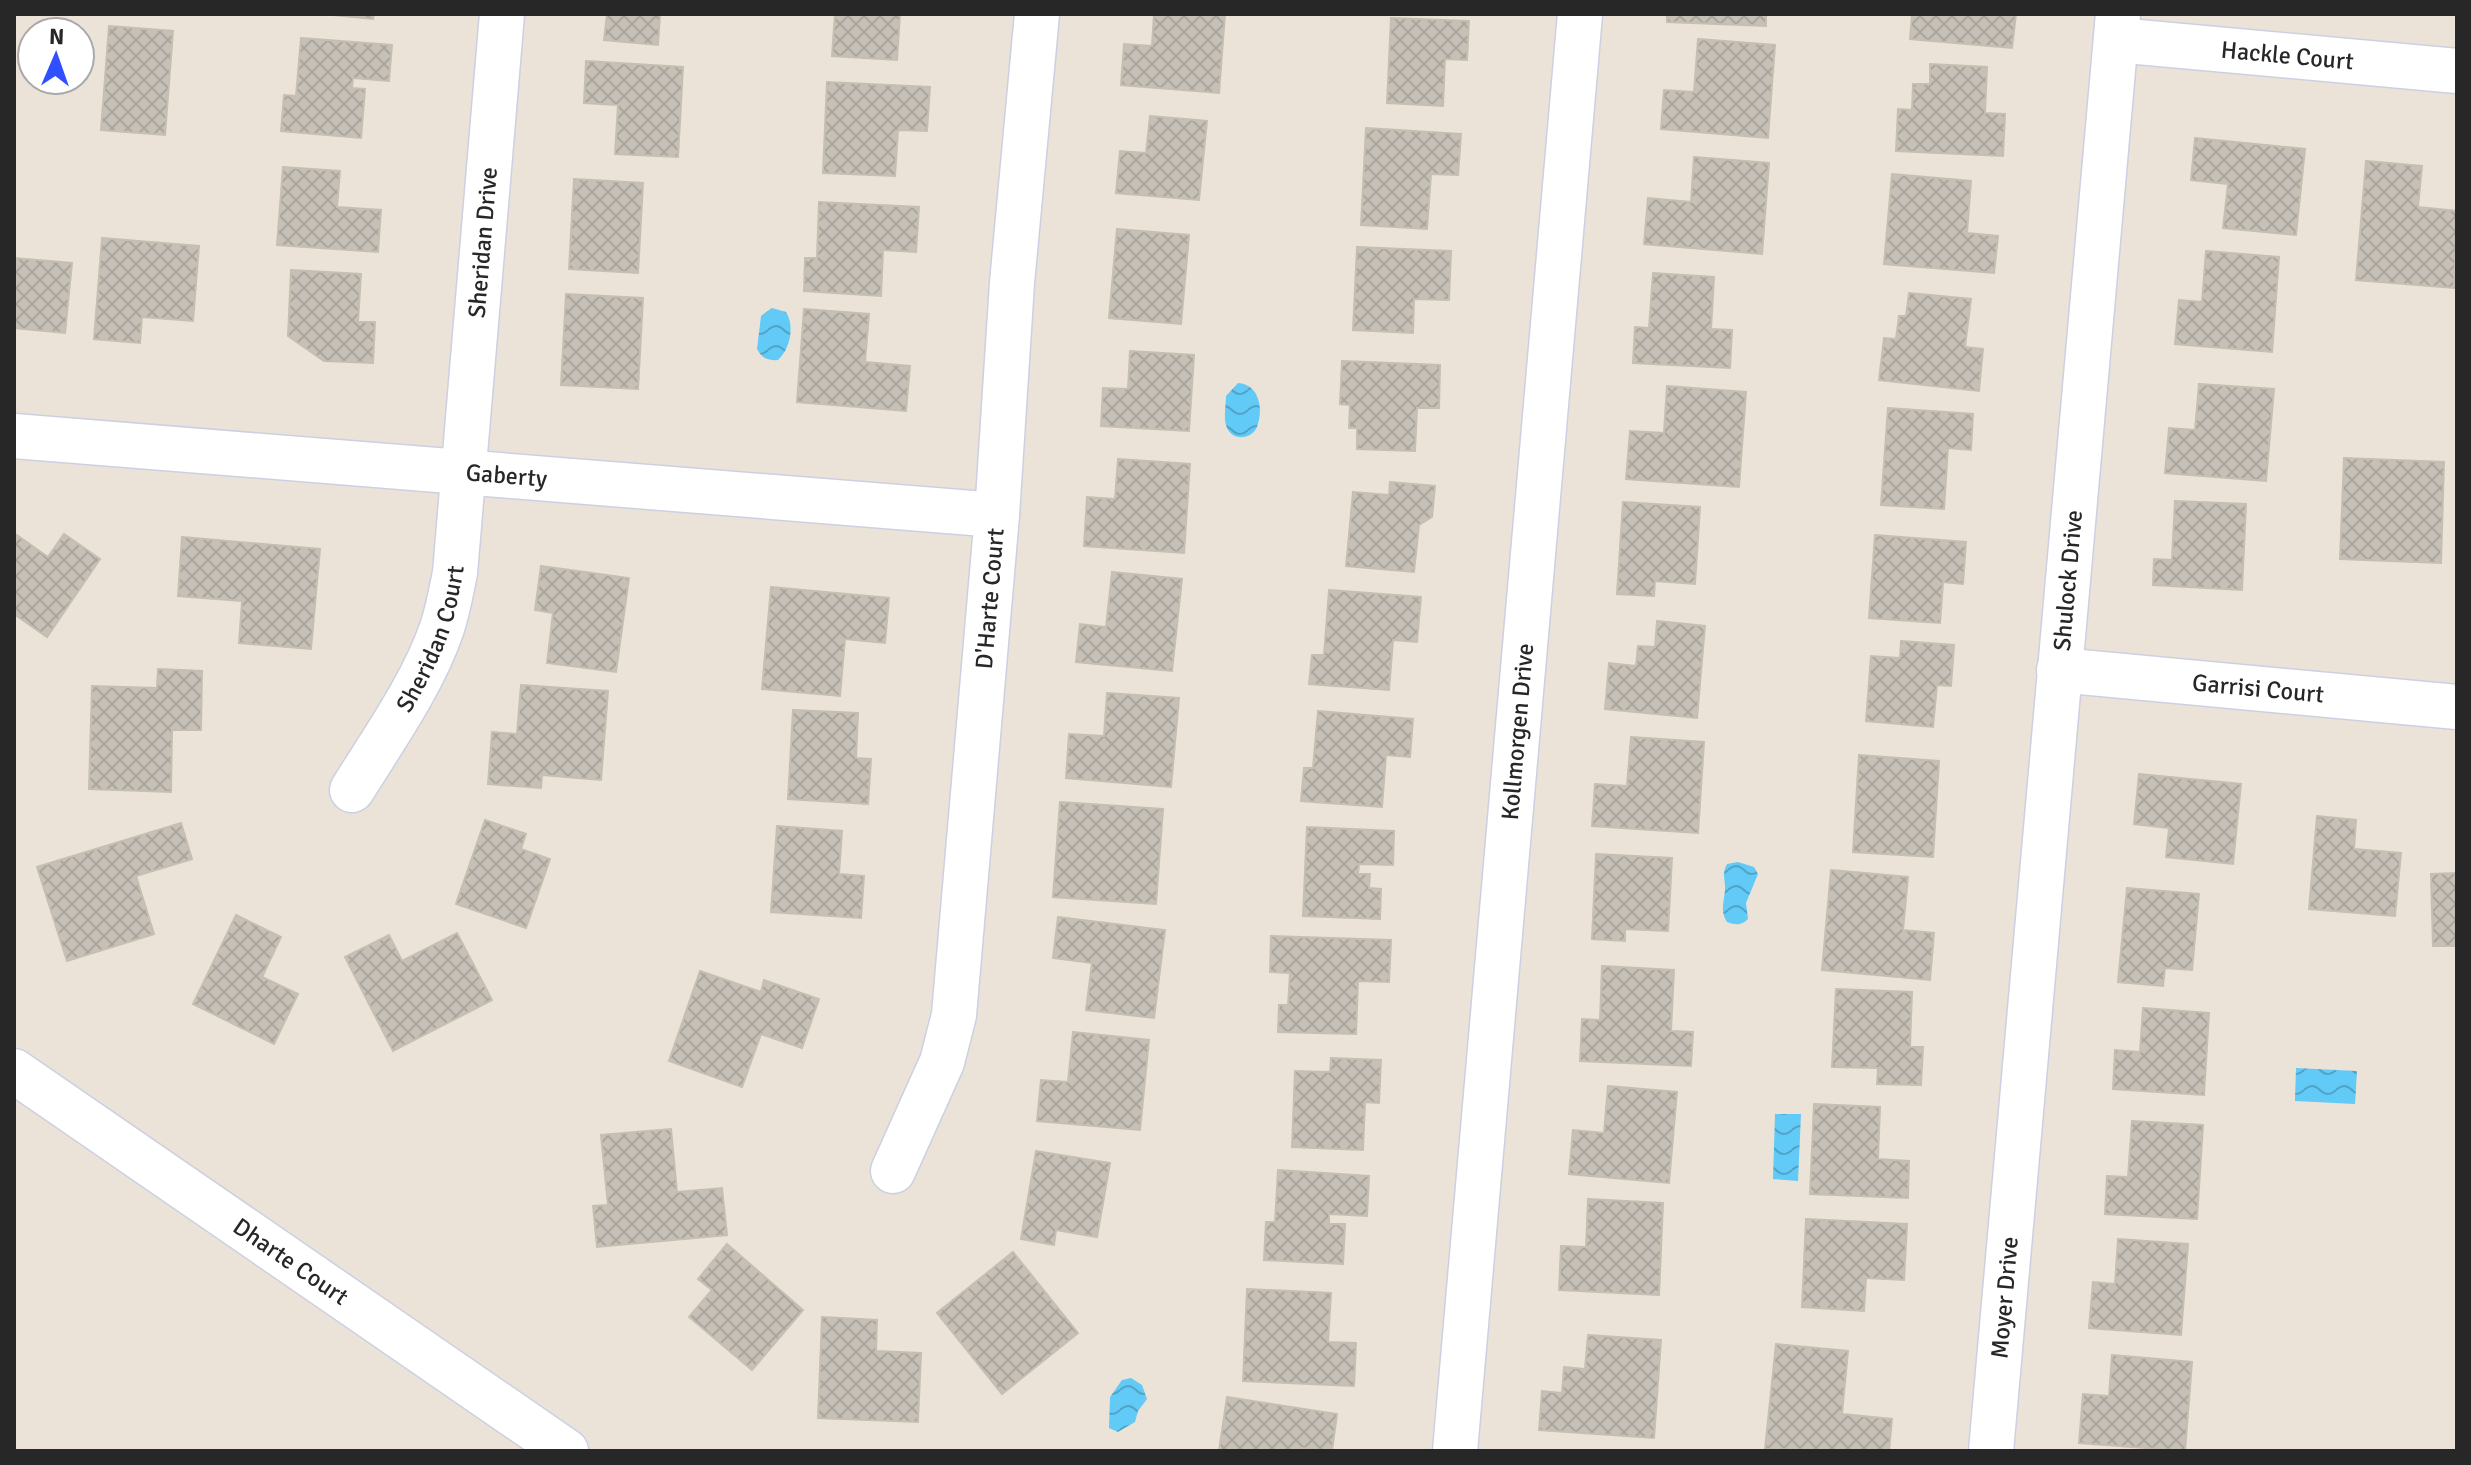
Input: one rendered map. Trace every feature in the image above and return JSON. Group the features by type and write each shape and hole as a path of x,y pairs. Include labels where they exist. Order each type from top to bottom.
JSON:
{"street":[{"name":"Sheridan Drive","path":"464,471 502,14"},
{"name":"D'Harte Court","path":"893,1171 942,1062 954,1015 997,515 1012,283 1037,14"},
{"name":"Kollmorgen Drive","path":"1455,1451 1580,14"},
{"name":"Hackle Court","path":"2117,27 2457,71"},
{"name":"Shulock Drive","path":"2018,1145 2117,27"},
{"name":"Gaberty","path":"14,436 997,515"},
{"name":"Sheridan Court","path":"352,790 401,711 441,630 455,573 464,471"},
{"name":"Garrisi Court","path":"2059,670 2457,707"},
{"name":"Dharte Court","path":"14,1071 566,1451"},
{"name":"Moyer Drive","path":"1991,1451 2018,1145"}],"water":[{"path":"772,308 786,312 791,330 788,344 778,360 765,358 757,349 761,316"},
{"path":"1238,383 1251,388 1260,405 1257,427 1251,434 1242,437 1230,432 1225,420 1226,396"},
{"path":"1738,862 1754,867 1758,874 1746,903 1748,919 1736,924 1727,922 1724,914 1724,874 1727,864"},
{"path":"2296,1068 2357,1071 2355,1104 2295,1101"},
{"path":"1775,1114 1801,1114 1798,1181 1773,1179"},
{"path":"1131,1378 1142,1385 1147,1399 1138,1411 1135,1422 1118,1432 1109,1428 1110,1397 1122,1380"}],"building":[{"path":"323,14 374,14 373,19"},
{"path":"607,14 660,14 658,45 604,40"},
{"path":"835,14 900,14 897,60 832,56"},
{"path":"1154,14 1225,14 1219,93 1121,85 1124,44 1152,46"},
{"path":"1667,14 1766,14 1766,26 1667,22"},
{"path":"1912,14 2016,14 2012,48 1910,39"},
{"path":"1391,18 1469,21 1467,60 1445,59 1443,106 1387,103"},
{"path":"109,26 173,31 165,135 101,130"},
{"path":"301,38 392,45 389,81 353,78 352,88 365,89 361,138 281,131 284,95 296,96"},
{"path":"1698,39 1775,45 1768,138 1661,129 1664,90 1694,92"},
{"path":"586,61 683,67 678,157 615,154 618,105 584,103"},
{"path":"1930,64 1987,67 1985,113 2005,114 2003,156 1896,151 1898,109 1912,110 1913,84 1930,84"},
{"path":"827,82 930,87 927,131 898,130 895,176 823,173"},
{"path":"1150,116 1207,121 1199,200 1116,193 1120,151 1146,153"},
{"path":"1366,128 1461,134 1458,175 1431,174 1427,229 1361,225"},
{"path":"2195,138 2305,149 2296,235 2223,228 2228,184 2191,180"},
{"path":"1694,157 1769,163 1762,254 1644,244 1648,198 1691,202"},
{"path":"2366,161 2422,166 2418,207 2457,211 2454,288 2356,280"},
{"path":"283,167 340,171 337,207 381,210 378,252 277,245"},
{"path":"1892,174 1971,181 1967,233 1998,236 1994,273 1884,264"},
{"path":"574,179 643,183 638,273 569,269"},
{"path":"819,202 919,207 916,252 883,250 881,296 804,291 805,258 817,258"},
{"path":"1117,229 1189,235 1181,324 1109,318"},
{"path":"102,238 199,246 193,321 142,317 140,343 94,339"},
{"path":"1357,247 1451,251 1449,300 1414,299 1413,333 1353,330"},
{"path":"2206,251 2279,257 2272,352 2175,344 2179,300 2202,302"},
{"path":"14,258 72,263 65,333 14,328"},
{"path":"291,270 361,274 358,322 375,322 373,363 324,361 288,336"},
{"path":"1653,273 1714,277 1711,329 1732,330 1730,368 1633,363 1635,327 1649,328"},
{"path":"1909,293 1971,299 1965,347 1983,349 1979,391 1879,380 1884,338 1896,339 1899,316 1906,316"},
{"path":"566,294 643,298 638,389 561,385"},
{"path":"804,309 869,314 865,362 910,366 906,411 797,402"},
{"path":"1130,351 1194,355 1189,431 1101,426 1103,388 1128,389"},
{"path":"1342,361 1440,365 1439,408 1417,408 1415,451 1357,449 1357,428 1349,428 1350,405 1340,404"},
{"path":"2199,384 2274,389 2266,481 2165,473 2169,428 2195,430"},
{"path":"1667,386 1746,392 1739,487 1626,479 1630,431 1664,433"},
{"path":"1888,408 1973,414 1971,450 1948,448 1944,509 1881,505"},
{"path":"2344,458 2444,462 2441,563 2340,559"},
{"path":"1118,459 1190,464 1184,553 1084,546 1087,497 1115,499"},
{"path":"1390,482 1435,486 1432,517 1419,525 1414,572 1346,566 1353,492 1389,495"},
{"path":"2175,501 2246,504 2242,590 2153,585 2154,559 2172,560"},
{"path":"1623,502 1700,507 1695,584 1655,581 1654,596 1617,594"},
{"path":"14,533 48,557 64,534 100,559 47,637 14,614"},
{"path":"1875,535 1966,542 1963,584 1943,582 1940,623 1869,618"},
{"path":"182,537 320,549 311,649 239,643 242,601 178,596"},
{"path":"541,566 629,578 616,672 547,663 553,613 535,610"},
{"path":"1112,572 1182,579 1172,671 1076,662 1080,624 1106,627"},
{"path":"771,587 889,598 885,643 845,639 840,696 762,689"},
{"path":"1329,590 1421,597 1417,642 1393,640 1389,690 1309,684 1312,655 1324,655"},
{"path":"1657,621 1705,626 1697,718 1605,709 1609,663 1636,666 1638,646 1655,647"},
{"path":"1901,641 1954,645 1951,686 1937,685 1933,727 1866,721 1871,656 1900,658"},
{"path":"158,669 202,671 201,730 172,730 171,792 89,789 92,686 157,688"},
{"path":"521,685 608,691 601,780 542,775 541,788 488,784 492,732 517,734"},
{"path":"1107,693 1179,698 1171,787 1066,778 1069,734 1104,736"},
{"path":"793,710 858,713 856,758 871,759 868,804 788,799"},
{"path":"1318,711 1413,719 1410,757 1386,755 1382,807 1301,801 1304,768 1313,768"},
{"path":"1631,737 1704,742 1698,833 1592,826 1595,784 1627,786"},
{"path":"1859,755 1939,761 1933,857 1853,852"},
{"path":"2139,774 2241,784 2233,864 2166,857 2169,828 2134,824"},
{"path":"1060,802 1163,809 1156,904 1053,897"},
{"path":"2317,816 2356,820 2354,849 2401,853 2395,916 2309,909"},
{"path":"485,820 526,834 521,849 550,859 526,928 456,904"},
{"path":"181,823 192,859 136,876 154,934 67,961 37,867"},
{"path":"777,826 842,831 839,874 864,876 861,918 771,912"},
{"path":"1307,827 1394,831 1393,865 1359,864 1358,874 1370,874 1369,888 1381,889 1380,919 1303,916"},
{"path":"1596,854 1672,858 1668,931 1625,929 1625,941 1592,939"},
{"path":"1831,870 1908,877 1903,930 1934,933 1930,980 1822,970"},
{"path":"2457,873 2457,946 2433,946 2431,874"},
{"path":"2127,888 2199,894 2192,970 2165,968 2163,986 2118,982"},
{"path":"236,915 281,937 262,977 298,994 274,1044 193,1004"},
{"path":"1058,917 1165,930 1154,1018 1086,1010 1092,963 1053,958"},
{"path":"457,933 492,1000 393,1051 345,957 389,935 402,961"},
{"path":"1271,936 1391,940 1389,982 1358,981 1356,1034 1278,1032 1279,1005 1288,1005 1290,973 1270,972"},
{"path":"1602,966 1674,970 1671,1031 1693,1032 1691,1066 1580,1061 1582,1019 1600,1020"},
{"path":"700,971 761,992 764,980 819,999 802,1048 761,1034 742,1087 669,1061"},
{"path":"1836,989 1912,992 1910,1047 1923,1047 1921,1085 1877,1084 1878,1068 1832,1067"},
{"path":"2143,1008 2209,1013 2204,1095 2113,1089 2115,1050 2140,1052"},
{"path":"1073,1032 1149,1040 1140,1130 1037,1121 1041,1080 1068,1082"},
{"path":"1331,1058 1381,1060 1379,1103 1365,1102 1363,1150 1292,1147 1295,1071 1330,1072"},
{"path":"1608,1086 1677,1092 1669,1183 1569,1174 1573,1130 1604,1133"},
{"path":"1814,1104 1880,1107 1878,1159 1909,1161 1908,1198 1810,1194"},
{"path":"2132,1121 2203,1125 2197,1219 2105,1214 2107,1176 2128,1177"},
{"path":"671,1129 677,1192 722,1188 727,1235 597,1247 593,1206 608,1205 601,1135"},
{"path":"1036,1151 1110,1163 1097,1237 1056,1230 1054,1245 1021,1239"},
{"path":"1278,1170 1369,1176 1367,1216 1329,1214 1329,1224 1345,1224 1343,1264 1264,1260 1266,1222 1275,1222"},
{"path":"1588,1199 1663,1203 1659,1295 1559,1290 1561,1246 1586,1247"},
{"path":"1806,1219 1907,1224 1904,1280 1866,1278 1864,1311 1802,1307"},
{"path":"2118,1239 2188,1244 2181,1335 2089,1328 2093,1282 2115,1284"},
{"path":"727,1244 803,1310 752,1370 689,1317 712,1290 698,1279"},
{"path":"1013,1252 1078,1333 1002,1394 937,1313"},
{"path":"1247,1289 1331,1293 1328,1342 1356,1343 1354,1386 1243,1381"},
{"path":"822,1317 877,1320 876,1351 921,1353 918,1422 818,1418"},
{"path":"1588,1335 1661,1340 1654,1438 1539,1430 1542,1391 1562,1393 1564,1367 1585,1369"},
{"path":"1776,1344 1848,1351 1842,1414 1892,1419 1889,1451 1765,1449"},
{"path":"2112,1355 2192,1362 2185,1451 2079,1443 2083,1394 2109,1396"},
{"path":"1227,1397 1337,1414 1332,1451 1301,1448 1301,1451 1219,1451"}]}
